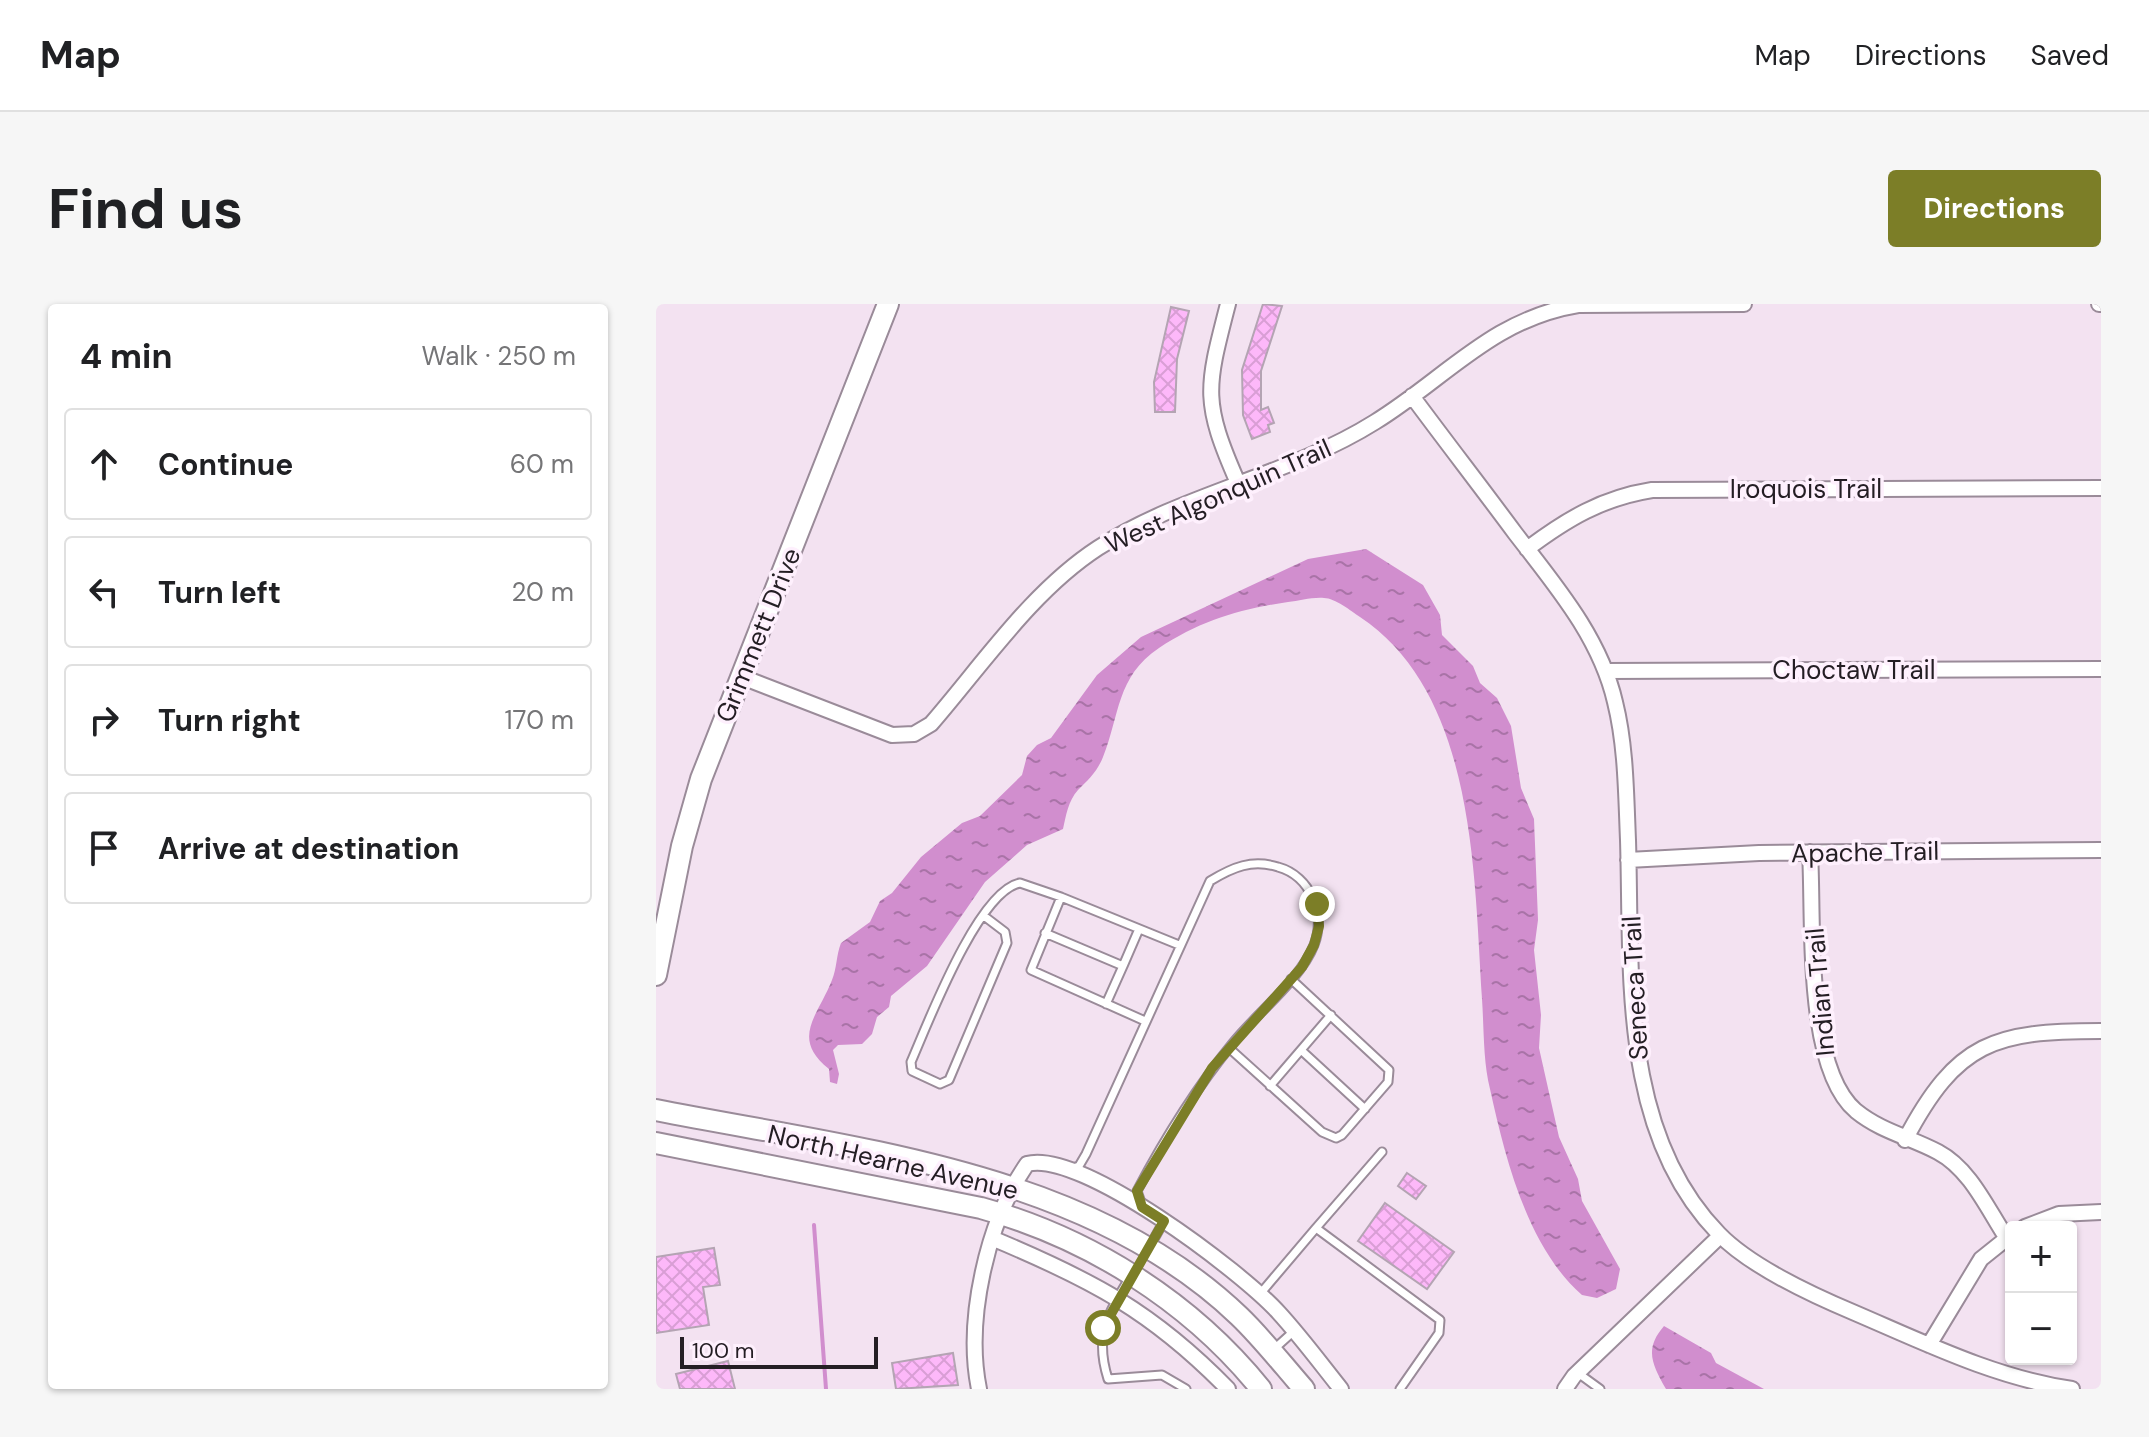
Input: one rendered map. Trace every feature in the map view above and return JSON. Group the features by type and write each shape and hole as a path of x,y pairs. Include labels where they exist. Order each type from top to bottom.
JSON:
{"street":[{"name":"Grimmett Drive","path":"656,975 692,807 888,304"},
{"path":"1228,304 1211,370 1210,399 1215,428 1238,483"},
{"name":"West Algonquin Trail","path":"742,677 892,735 914,734 931,724 1048,588 1073,566 1129,531 1343,440 1412,396 1495,334 1522,320 1578,305 1744,304"},
{"name":"Seneca Trail","path":"1412,396 1591,639 1606,671 1620,729 1638,1059 1647,1106 1664,1154 1694,1203 1720,1236 1813,1296 1992,1370 2072,1389"},
{"name":"Iroquois Trail","path":"1527,549 1586,509 1625,494 1652,490 2101,488"},
{"name":"Choctaw Trail","path":"1606,671 2101,669"},
{"name":"Apache Trail","path":"1628,860 1810,852 2101,850"},
{"name":"Indian Trail","path":"1810,852 1819,1028 1826,1065 1847,1102 1875,1125 1940,1153 1958,1166 2005,1231"},
{"path":"1905,1140 1929,1099 1966,1058 1988,1045 2037,1031 2101,1031"},
{"name":"North Hearne Avenue","path":"656,1110 966,1174 1094,1217 1149,1248 1239,1316 1304,1389"},
{"name":"North Hearne Avenue","path":"656,1143 1003,1214 1065,1239 1168,1298 1206,1329 1261,1389"},
{"path":"979,1389 974,1314 994,1239 1012,1187 1027,1164 1041,1160 1069,1170 1142,1207 1193,1240 1278,1311 1341,1389"},
{"path":"2041,1221 2059,1214 2101,1212"},
{"path":"1565,1389 1720,1236"},
{"path":"994,1239 1119,1297 1169,1334 1230,1389"},
{"path":"1929,1345 1981,1259 2005,1239"},
{"path":"1131,1275 1149,1248"},
{"path":"1248,1372 1271,1352"}],"lane":[{"path":"1069,1170 1079,1166 1086,1154 1210,881 1228,870 1259,861 1285,868 1304,884 1317,904 1319,926 1314,945 1291,979 1229,1048 1151,1164 1137,1191 1142,1207"},
{"path":"984,916 1005,932 1008,939 949,1080 940,1084 912,1071 911,1062 956,960 984,916 998,894 1016,884 1030,884 1179,945"},
{"path":"1061,897 1031,970 1145,1021"},
{"path":"1106,1004 1139,929"},
{"path":"1045,933 1123,966"},
{"path":"1229,1048 1314,1126 1336,1138 1365,1109 1388,1082 1389,1070 1291,979"},
{"path":"1270,1086 1331,1015"},
{"path":"1301,1050 1365,1109"},
{"path":"1259,1296 1382,1152"},
{"path":"1149,1248 1164,1221"},
{"path":"1316,1228 1440,1320 1439,1333 1400,1389"},
{"path":"1131,1275 1103,1328 1100,1355 1108,1379 1162,1375 1186,1389"},
{"path":"1271,1352 1294,1331"},
{"path":"1230,1389 1248,1372"},
{"path":"1578,1373 1600,1389"}],"water":[{"path":"1366,549 1423,585 1440,615 1442,635 1473,666 1480,683 1497,698 1511,726 1521,788 1534,819 1538,920 1534,950 1541,1015 1539,1048 1559,1137 1578,1179 1582,1201 1620,1269 1616,1289 1597,1298 1582,1295 1547,1252 1521,1200 1503,1143 1486,1067 1470,844 1462,790 1447,739 1427,692 1398,650 1360,617 1328,599 1270,605 1220,618 1190,630 1145,659 1127,684 1103,757 1072,799 1063,829 1027,845 985,882 927,966 891,996 889,1007 877,1017 872,1034 862,1044 838,1045 833,1050 839,1074 837,1084 830,1082 829,1069 811,1047 811,1026 832,980 841,943 870,922 880,901 892,893 921,857 962,823 980,816 1022,775 1027,756 1037,745 1051,738 1097,675 1141,637 1308,559"},
{"path":"1664,1326 1711,1353 1716,1363 1764,1389 1666,1389 1652,1357 1654,1342"}],"building":[{"path":"1263,304 1282,306 1261,371 1261,410 1268,407 1274,423 1268,425 1270,432 1252,439 1243,415 1242,370"},
{"path":"1171,307 1189,311 1177,359 1175,412 1155,412 1154,382"},
{"path":"1407,1173 1426,1186 1416,1199 1398,1186"},
{"path":"1385,1203 1454,1252 1427,1289 1358,1241"},
{"path":"714,1248 720,1285 703,1287 709,1325 656,1333 656,1257"},
{"path":"953,1353 958,1385 896,1389 892,1363"},
{"path":"728,1361 735,1389 680,1389 676,1374"}],"waterway":[{"path":"814,1225 826,1389"}],"route":[{"path":"1103,1328 1164,1221 1142,1207 1137,1191 1212,1068 1302,967 1314,945 1319,926 1317,904"}]}
